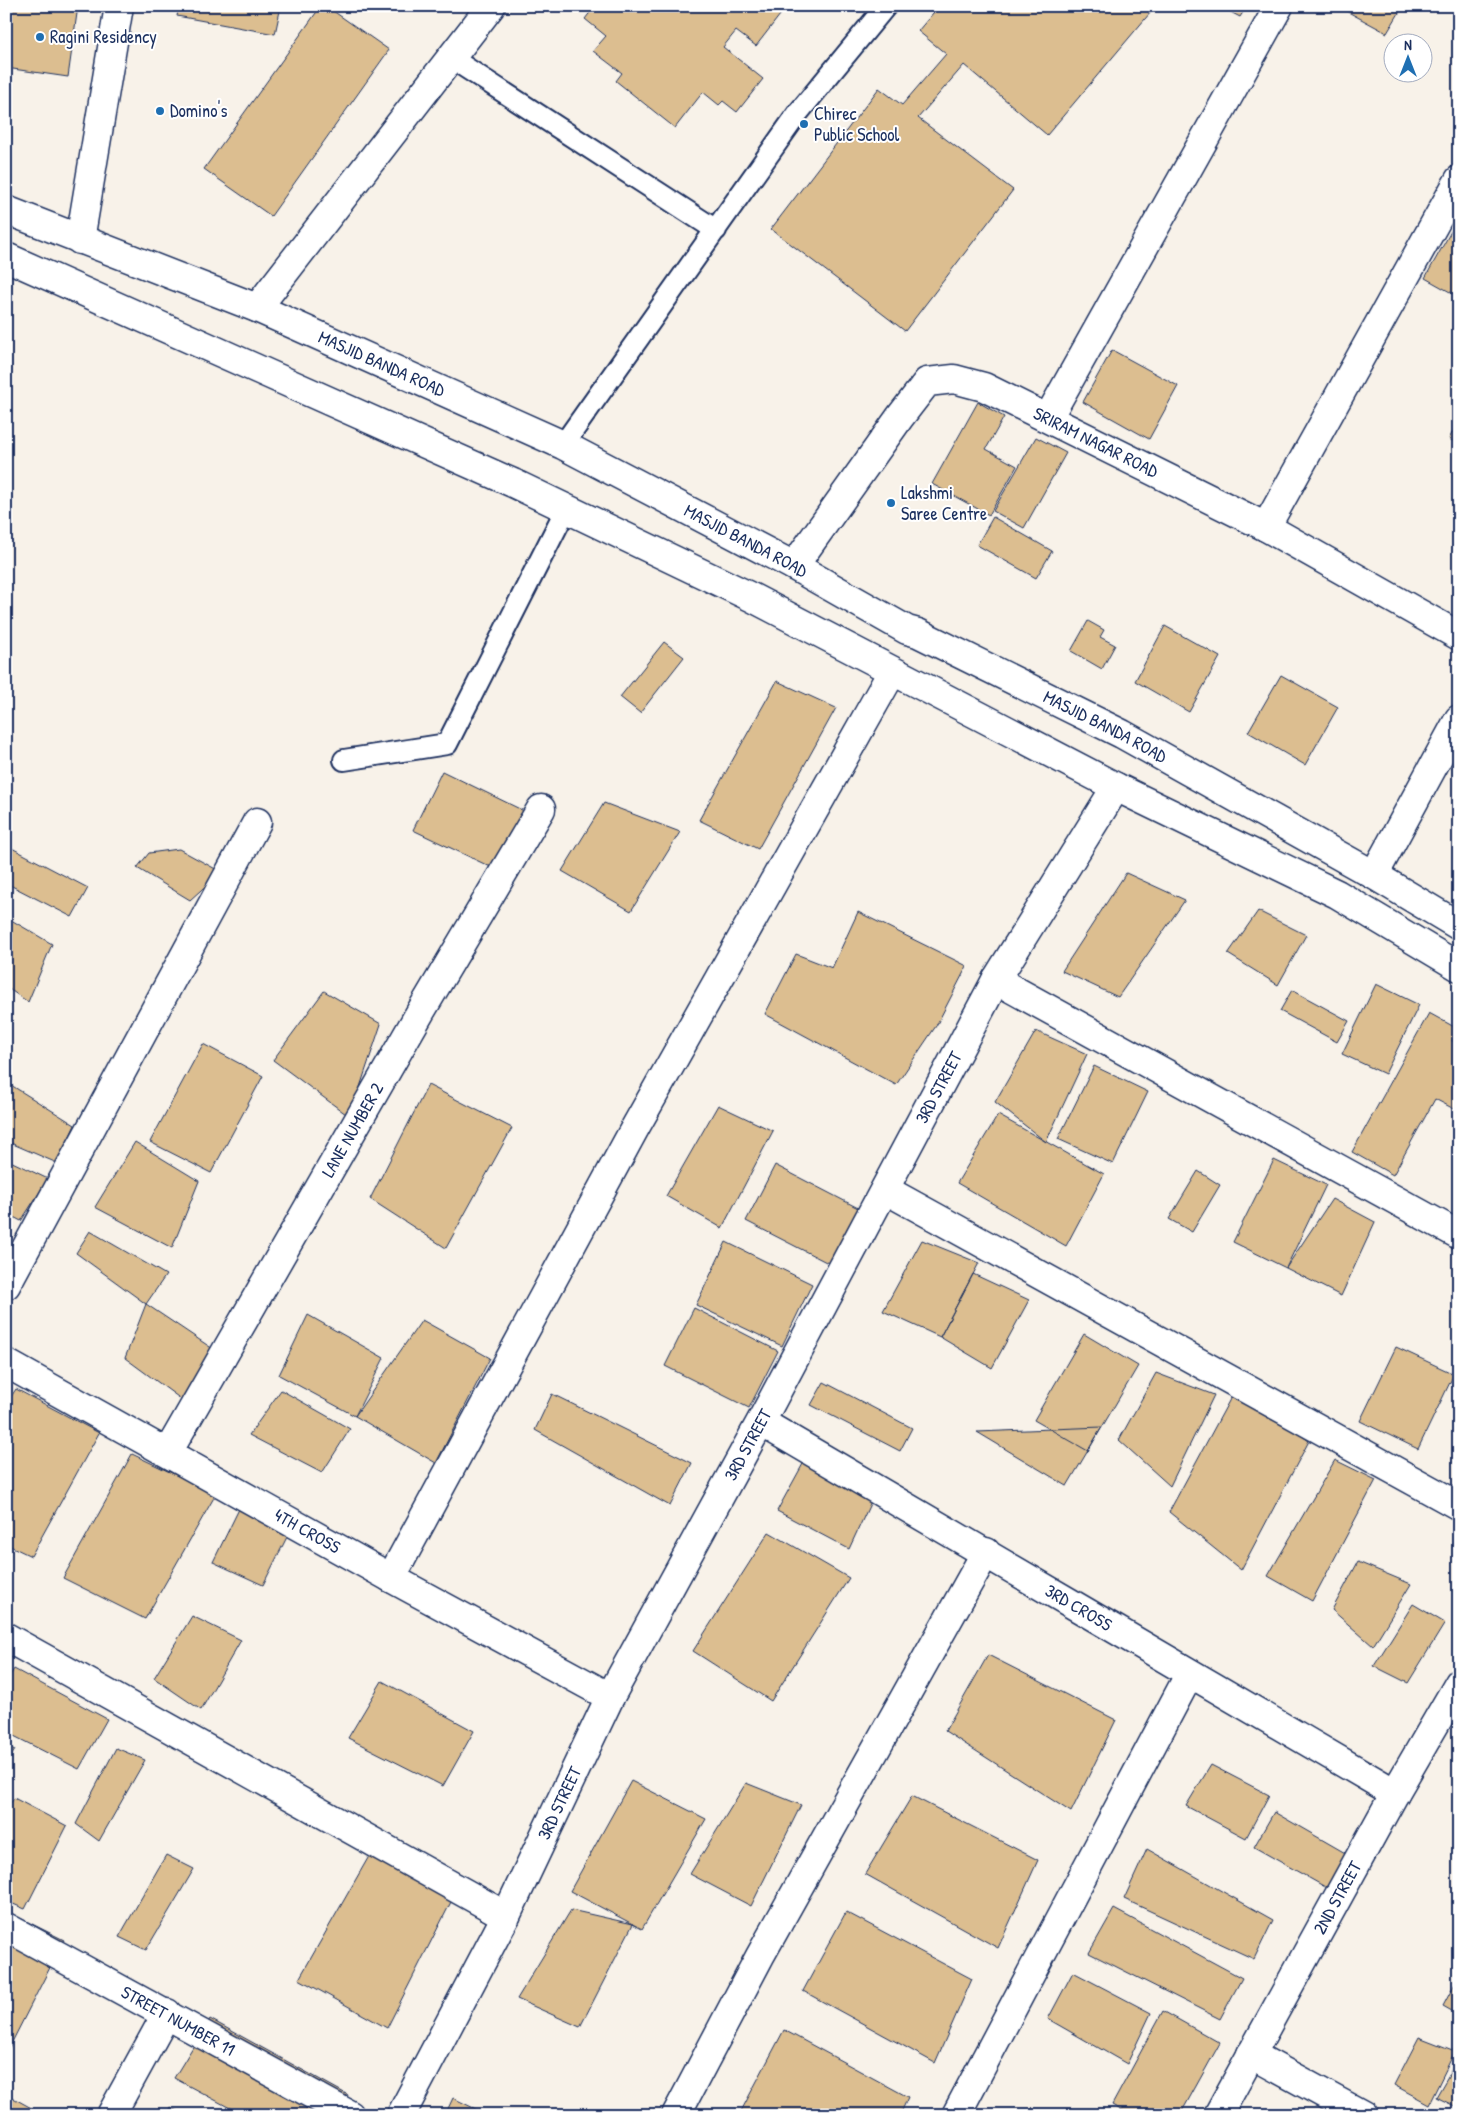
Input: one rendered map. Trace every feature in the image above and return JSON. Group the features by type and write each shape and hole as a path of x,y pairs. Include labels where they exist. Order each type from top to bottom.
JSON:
{"street":[{"path":"80,240 119,6"},
{"path":"257,308 490,6"},
{"path":"1048,418 1279,6"},
{"path":"1266,527 1459,180"},
{"name":"MASJID BANDA ROAD","path":"6,210 257,308 563,445 794,566 907,630 918,633 1122,734 1374,875 1459,926"},
{"path":"6,257 404,434 751,597 1116,787 1337,894 1459,967"},
{"name":"SRIRAM NAGAR ROAD","path":"794,566 900,416 928,382 954,379 984,387 1266,527 1459,636"},
{"path":"391,1578 636,1126 892,672"},
{"path":"1374,875 1459,719"},
{"name":"3RD STREET","path":"401,2115 506,1916 610,1697 886,1190 996,980 1116,787"},
{"name":"LANE NUMBER 2","path":"168,1452 421,1011 541,809"},
{"path":"6,1285 257,822"},
{"path":"996,980 1459,1235"},
{"path":"886,1190 1459,1506"},
{"name":"4TH CROSS","path":"6,1363 391,1578 610,1697"},
{"name":"3RD CROSS","path":"761,1422 1395,1793"},
{"path":"676,2115 760,1956 986,1552"},
{"path":"6,1638 506,1916"},
{"path":"956,2115 1189,1674"},
{"name":"2ND STREET","path":"1218,2115 1395,1793 1459,1683"},
{"name":"STREET NUMBER 11","path":"6,1926 350,2115"},
{"path":"111,2115 167,2013"},
{"path":"1251,2054 1363,2115"}],"lane":[{"path":"563,445 798,114 886,6"},
{"path":"451,58 716,230"},
{"path":"344,760 447,744 566,509"}],"building":[{"name":"Ragini Residency","path":"6,6 78,6 68,77 6,68"},
{"path":"179,6 281,6 275,34 177,16"},
{"path":"321,6 326,6 389,50 271,216 204,169"},
{"path":"595,6 787,6 756,46 736,31 723,47 763,79 737,112 723,101 719,105 703,92 675,128 616,81 622,73 593,51 606,36 585,19"},
{"path":"939,6 1156,6 1047,135 964,65 918,118 1013,190 905,331 771,229 879,88 902,105 946,54 918,31"},
{"path":"1219,6 1247,6 1240,17"},
{"path":"1337,6 1398,6 1402,8 1388,32"},
{"path":"1454,226 1459,228 1459,297 1425,278"},
{"path":"1112,350 1178,386 1149,439 1083,402"},
{"path":"978,402 1004,417 986,449 1017,466 989,515 932,484"},
{"path":"1459,420 1459,444 1449,439"},
{"path":"1036,437 1066,453 1024,528 993,511"},
{"path":"993,517 1052,551 1036,578 977,545"},
{"path":"1088,621 1104,630 1100,637 1115,645 1102,669 1071,651"},
{"path":"1165,626 1220,657 1189,712 1135,681"},
{"path":"664,642 684,657 640,713 620,697"},
{"path":"1281,675 1338,707 1305,765 1248,732"},
{"path":"777,681 836,708 758,849 699,820"},
{"path":"442,771 526,812 497,870 413,830"},
{"path":"604,803 680,832 631,911 562,871"},
{"path":"6,845 88,888 72,917 6,883"},
{"path":"179,849 221,872 190,900 137,868 149,853"},
{"path":"1126,873 1185,900 1118,997 1062,971"},
{"path":"1258,911 1306,935 1278,985 1228,954"},
{"path":"858,912 967,966 936,1026 896,1085 765,1014 796,954 832,968"},
{"path":"6,917 52,944 28,1002 6,987"},
{"path":"1376,984 1419,1005 1385,1074 1342,1054"},
{"path":"1292,990 1349,1021 1337,1042 1280,1011"},
{"path":"324,991 381,1024 350,1117 273,1060"},
{"path":"1429,1013 1458,1029 1452,1041 1459,1045 1459,1100 1454,1109 1435,1099 1393,1175 1352,1152"},
{"path":"1036,1031 1087,1054 1046,1142 995,1102"},
{"path":"203,1044 263,1076 211,1173 150,1142"},
{"path":"1094,1066 1148,1092 1113,1164 1058,1139"},
{"path":"6,1082 75,1125 57,1163 6,1141"},
{"path":"428,1085 512,1128 446,1248 370,1199"},
{"path":"718,1105 773,1131 722,1228 666,1196"},
{"path":"998,1115 1104,1174 1066,1246 957,1183"},
{"path":"135,1142 199,1181 172,1248 95,1207"},
{"path":"6,1159 48,1179 21,1221 6,1213"},
{"path":"1274,1160 1326,1185 1286,1268 1233,1242"},
{"path":"775,1165 860,1209 832,1265 746,1221"},
{"path":"1198,1171 1220,1185 1192,1232 1169,1219"},
{"path":"1332,1199 1375,1222 1341,1296 1286,1268"},
{"path":"90,1231 166,1275 146,1304 76,1253"},
{"path":"922,1240 979,1263 940,1337 883,1311"},
{"path":"726,1242 812,1284 782,1346 696,1305"},
{"path":"973,1274 1029,1300 992,1368 940,1337"},
{"path":"146,1304 213,1349 193,1408 125,1358"},
{"path":"694,1308 778,1351 749,1408 665,1366"},
{"path":"308,1315 384,1358 355,1416 279,1375"},
{"path":"422,1320 490,1358 436,1463 355,1416"},
{"path":"1084,1334 1138,1366 1088,1451 1034,1420"},
{"path":"1396,1347 1454,1374 1418,1449 1360,1421"},
{"path":"1156,1373 1214,1395 1170,1486 1119,1440"},
{"path":"824,1382 912,1428 900,1451 811,1405"},
{"path":"1236,1388 1309,1441 1241,1570 1169,1512"},
{"path":"16,1389 99,1433 31,1556 6,1544 6,1404"},
{"path":"281,1390 350,1429 322,1473 249,1435"},
{"path":"552,1394 692,1463 670,1506 535,1430"},
{"path":"1102,1427 1067,1486 977,1432"},
{"path":"132,1454 216,1494 145,1619 63,1578"},
{"path":"1335,1460 1376,1480 1312,1601 1268,1576"},
{"path":"804,1462 875,1493 849,1549 777,1511"},
{"path":"239,1509 289,1533 263,1585 213,1562"},
{"path":"769,1532 849,1578 771,1701 693,1651"},
{"path":"1358,1562 1411,1584 1373,1646 1332,1610"},
{"path":"1413,1604 1445,1623 1408,1683 1374,1666"},
{"path":"192,1616 241,1640 201,1710 154,1678"},
{"path":"988,1655 1116,1720 1071,1812 945,1731"},
{"path":"14,1669 107,1719 79,1769 6,1732 6,1682"},
{"path":"382,1681 474,1731 443,1786 348,1738"},
{"path":"6,1746 15,1750 6,1764"},
{"path":"116,1748 145,1760 99,1841 76,1824"},
{"path":"1211,1765 1269,1795 1246,1838 1186,1806"},
{"path":"631,1781 706,1819 642,1929 570,1891"},
{"path":"746,1783 801,1805 751,1906 690,1874"},
{"path":"912,1796 1038,1860 998,1948 865,1874"},
{"path":"14,1798 67,1826 25,1909 6,1901 6,1810"},
{"path":"1274,1812 1347,1854 1327,1888 1254,1847"},
{"path":"1147,1849 1273,1920 1254,1959 1124,1899"},
{"path":"372,1851 454,1896 387,2028 299,1979"},
{"path":"166,1855 194,1869 146,1950 119,1937"},
{"path":"1114,1909 1242,1978 1220,2019 1089,1953"},
{"path":"571,1910 633,1924 580,2027 517,1999"},
{"path":"6,1911 64,1940 8,2050 6,2049"},
{"path":"846,1912 972,1979 935,2063 803,1991"},
{"path":"1073,1972 1151,2013 1127,2064 1048,2019"},
{"path":"1459,1976 1459,2015 1443,2006"},
{"path":"1163,2011 1220,2043 1180,2115 1130,2115 1112,2105"},
{"path":"210,2019 348,2095 340,2115 243,2115 174,2078"},
{"path":"784,2030 908,2097 900,2115 739,2115"},
{"path":"1419,2037 1455,2051 1429,2104 1394,2085"},
{"path":"1459,2057 1459,2108 1436,2097"},
{"path":"6,2094 44,2115 6,2115"},
{"path":"453,2098 488,2115 445,2115"},
{"path":"170,2107 184,2115 166,2115"}],"place":[{"name":"Ragini Residency","path":"40,37"},
{"name":"Domino's","path":"160,111"},
{"name":"Chirec Public School","path":"804,124"},
{"name":"Lakshmi Saree Centre","path":"891,503"}]}
